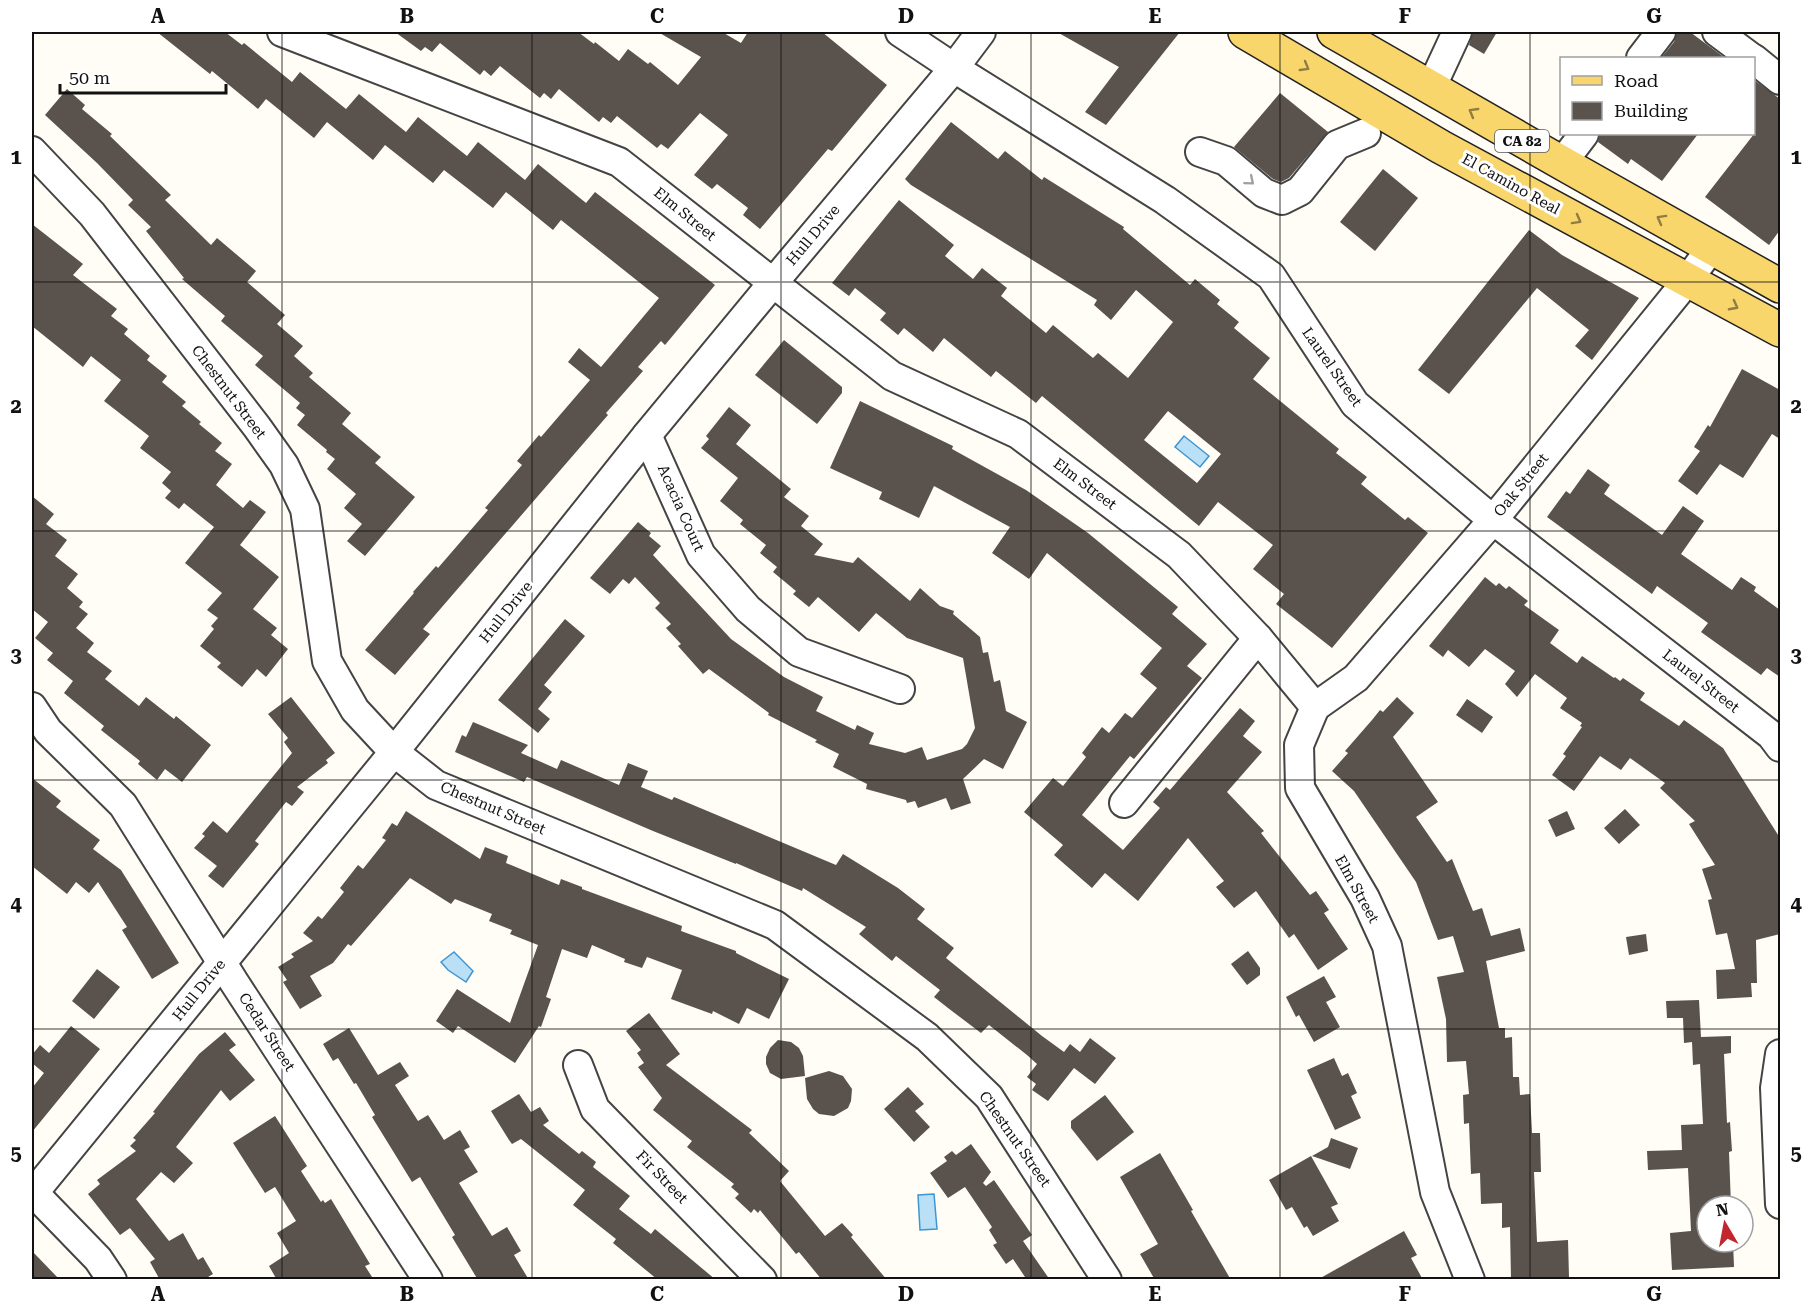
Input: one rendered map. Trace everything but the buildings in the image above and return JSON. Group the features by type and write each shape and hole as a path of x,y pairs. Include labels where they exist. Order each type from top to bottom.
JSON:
{"main road":[{"name":"El Camino Real","path":"1245,32 1441,147 1780,330"},
{"name":"CA 82","path":"1334,32 1780,286"}],"street":[{"name":"Elm Street","path":"282,32 619,162 892,376 1018,434 1179,555 1258,638 1315,708 1299,745 1300,788 1365,898 1387,946 1436,1192 1470,1280"},
{"name":"Laurel Street","path":"900,32 1165,200 1270,276 1355,404 1493,520 1771,735 1780,747"},
{"name":"Hull Drive","path":"32,1193 394,752 647,435 954,68 981,32"},
{"path":"1431,88 1457,32"},
{"path":"1642,57 1661,32"},
{"path":"1717,32 1750,57"},
{"path":"1755,61 1780,80"},
{"path":"1200,153 1226,161 1264,193 1282,200 1300,191 1337,145 1366,133"},
{"path":"1562,163 1583,135"},
{"name":"Chestnut Street","path":"32,151 92,214 284,465 305,508 327,660 355,710 394,752 436,785 775,925 927,1037 989,1097 1107,1280"},
{"name":"Oak Street","path":"1315,708 1356,678 1493,520 1712,247"},
{"name":"Acacia Court","path":"647,435 701,555 748,609 800,652 900,690"},
{"path":"1124,803 1258,638"},
{"name":"Cedar Street","path":"32,707 48,731 123,805 222,963 428,1280"},
{"path":"1780,1054 1775,1088 1780,1203"},
{"name":"Fir Street","path":"578,1065 596,1109 762,1280"},
{"path":"32,1193 98,1259 112,1280"}],"water":[{"path":"1184,436 1209,456 1200,467 1175,447"},
{"path":"454,952 473,971 466,982 448,970 441,962"},
{"path":"934,1194 937,1229 920,1230 918,1195"}]}
